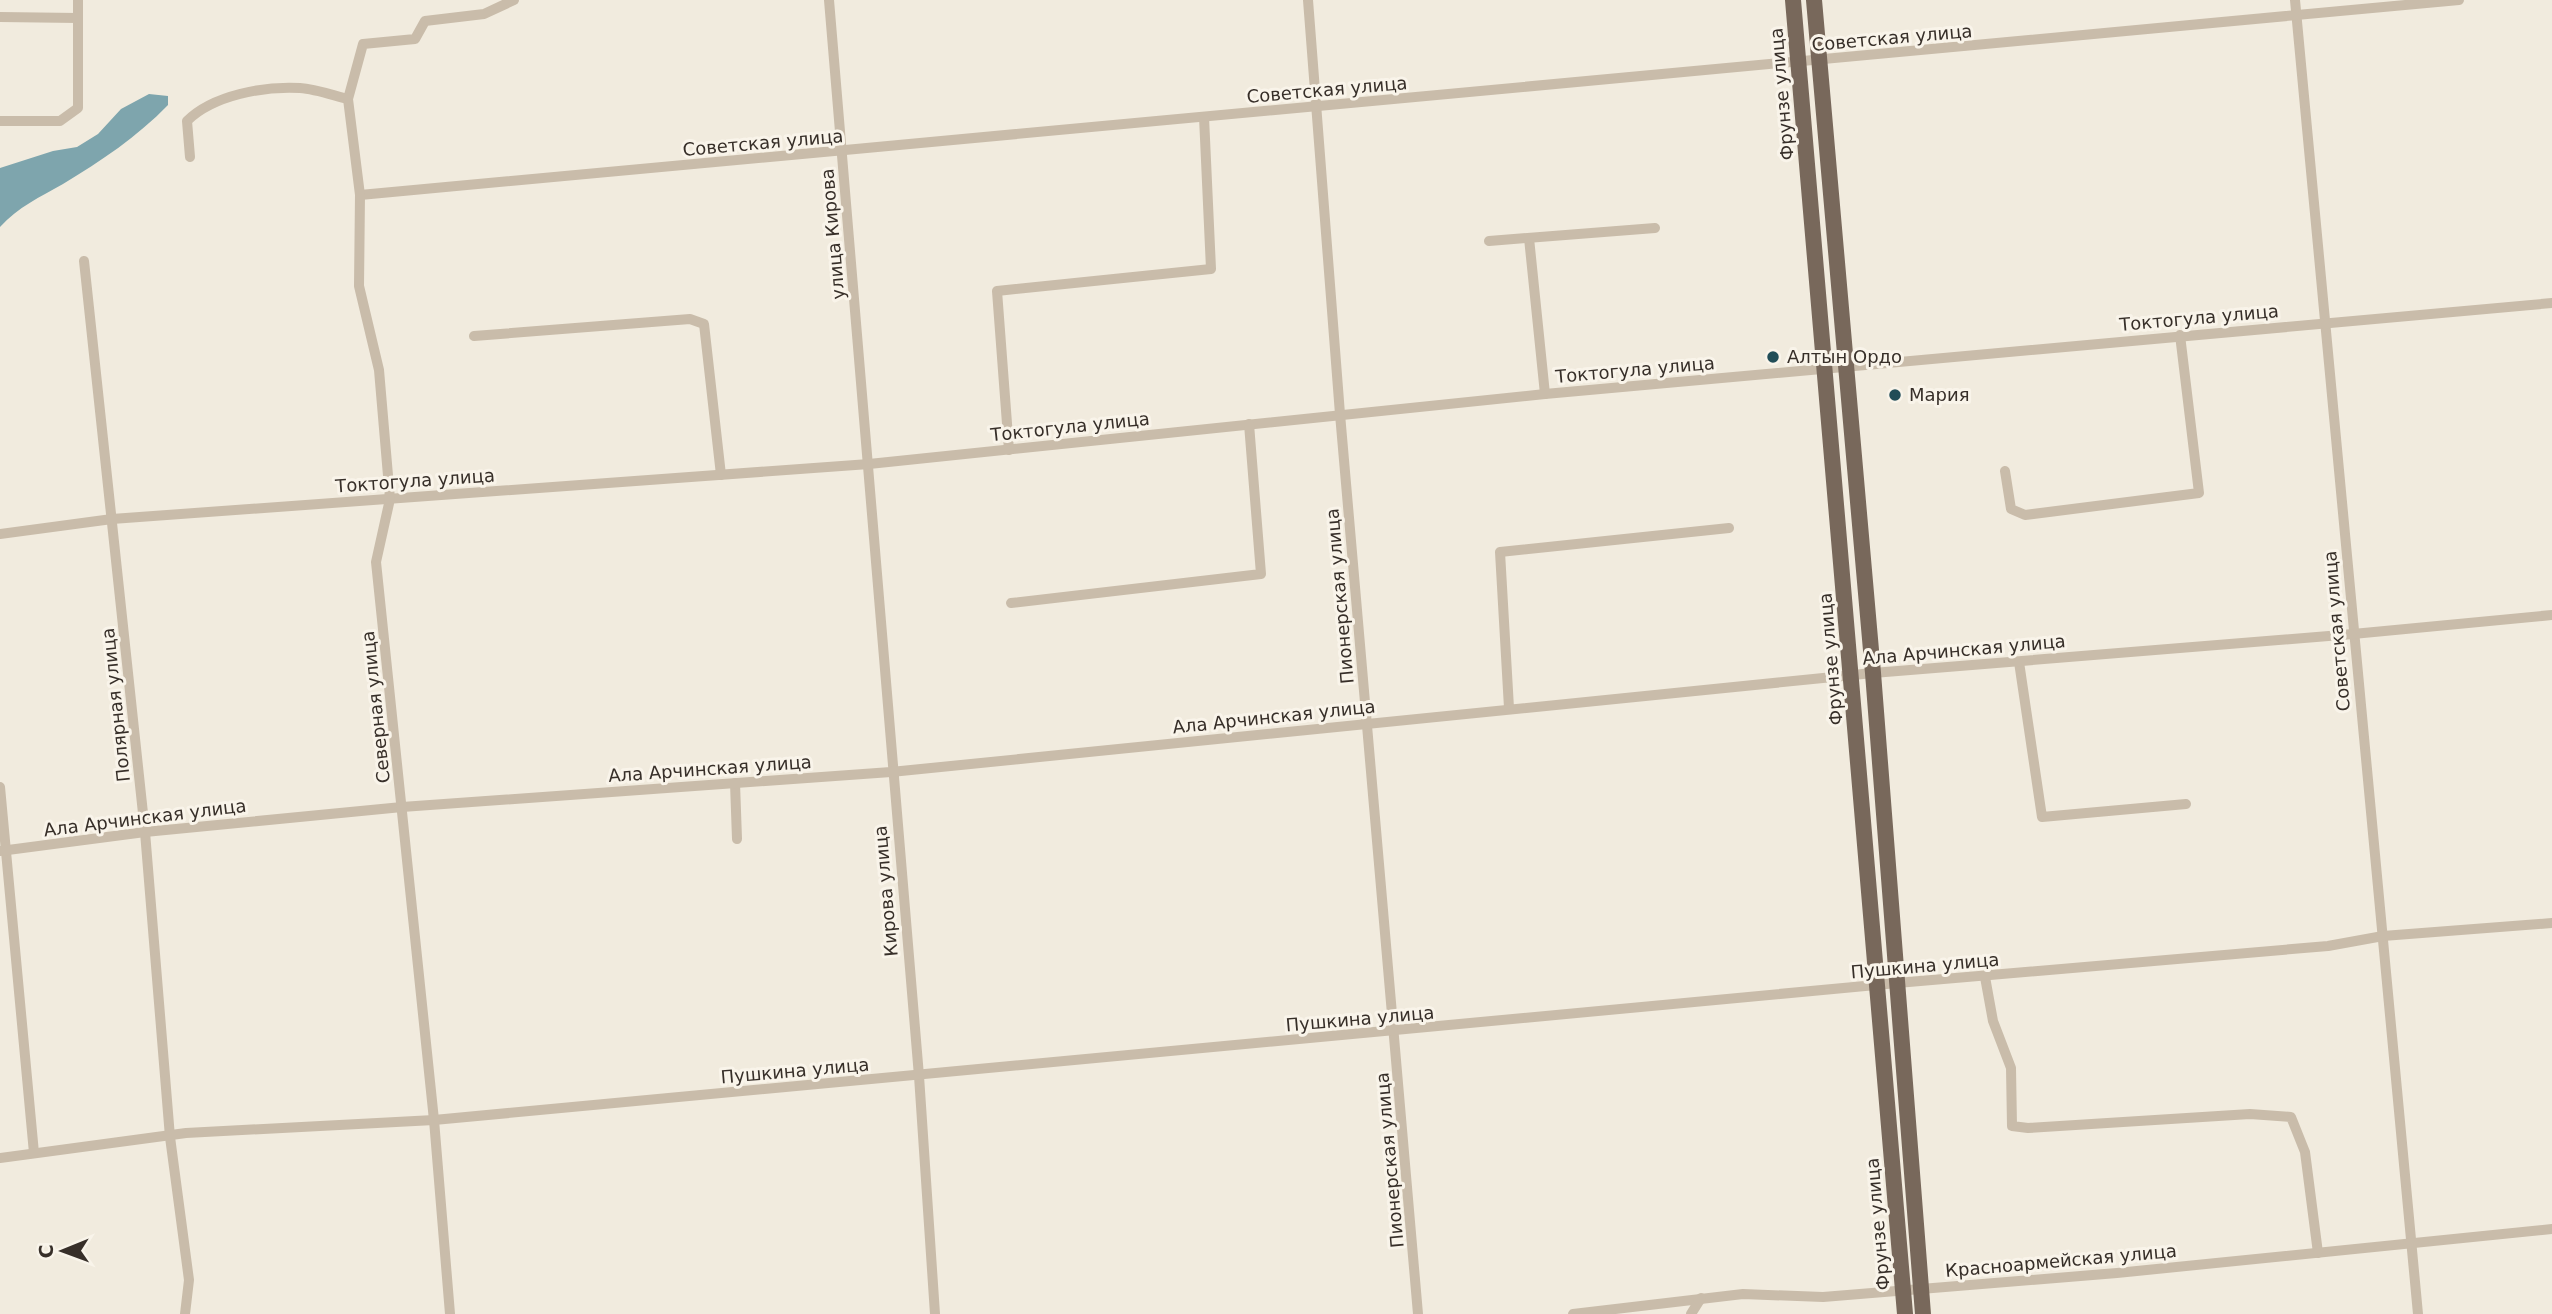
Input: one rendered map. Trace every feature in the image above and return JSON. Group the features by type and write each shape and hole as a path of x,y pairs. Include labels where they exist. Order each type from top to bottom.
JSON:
{"main road":[{"name":"Фрунзе улица","path":"1793,0 1905,1314"},
{"path":"1814,0 1872,673 1923,1314"}],"street":[{"path":"0,121 60,121 78,108 78,0"},
{"path":"190,157 187,121 198,110 223,100 269,89 301,88 348,99 363,44 415,39 425,21 484,14 514,0"},
{"name":"улица Кирова","path":"829,0 869,464"},
{"name":"Пионерская улица","path":"1308,0 1340,414 1396,1032 1418,1314"},
{"name":"Советская улица","path":"2295,0 2418,1314"},
{"name":"Советская улица","path":"360,195 2459,0"},
{"path":"0,17 78,18"},
{"name":"Северная улица","path":"348,99 360,195 359,286 379,370 390,499 376,562 434,1120 450,1314"},
{"path":"1009,450 998,291 1211,269 1204,117"},
{"path":"1489,241 1655,228"},
{"path":"1529,238 1545,394"},
{"name":"Полярная улица","path":"84,261 145,832 170,1137 189,1280 185,1314"},
{"name":"Токтогула улица","path":"0,534 112,519 869,464 1545,394 2552,303"},
{"path":"474,336 690,319 704,324 721,475"},
{"path":"2005,471 2011,509 2025,515 2199,493 2180,335"},
{"path":"1011,603 1261,574 1249,424"},
{"name":"Кирова улица","path":"869,464 891,772 919,1076 935,1314"},
{"path":"1509,708 1500,552 1728,528"},
{"name":"Ала Арчинская улица","path":"3,851 145,832 402,807 891,772 1872,673 2552,615"},
{"path":"2019,662 2042,817 2186,804"},
{"path":"735,783 737,839"},
{"path":"0,787 3,851 34,1153"},
{"name":"Пушкина улица","path":"0,1158 186,1133 434,1120 1396,1032 1896,983 2329,946 2383,936 2552,923"},
{"path":"1985,977 1993,1021 2011,1068 2012,1126 2028,1128 2250,1114 2291,1117 2305,1152 2318,1253"},
{"name":"Красноармейская улица","path":"1573,1314 1743,1294 1823,1297 2318,1253 2552,1229"},
{"path":"1691,1314 1701,1298"}],"water":[{"path":"149,94 168,96 168,105 144,128 77,175 22,208 0,227 0,168 53,151 77,147 98,134 121,109"}],"place":[{"name":"Алтын Ордо","path":"1773,357"},
{"name":"Мария","path":"1895,395"}]}
